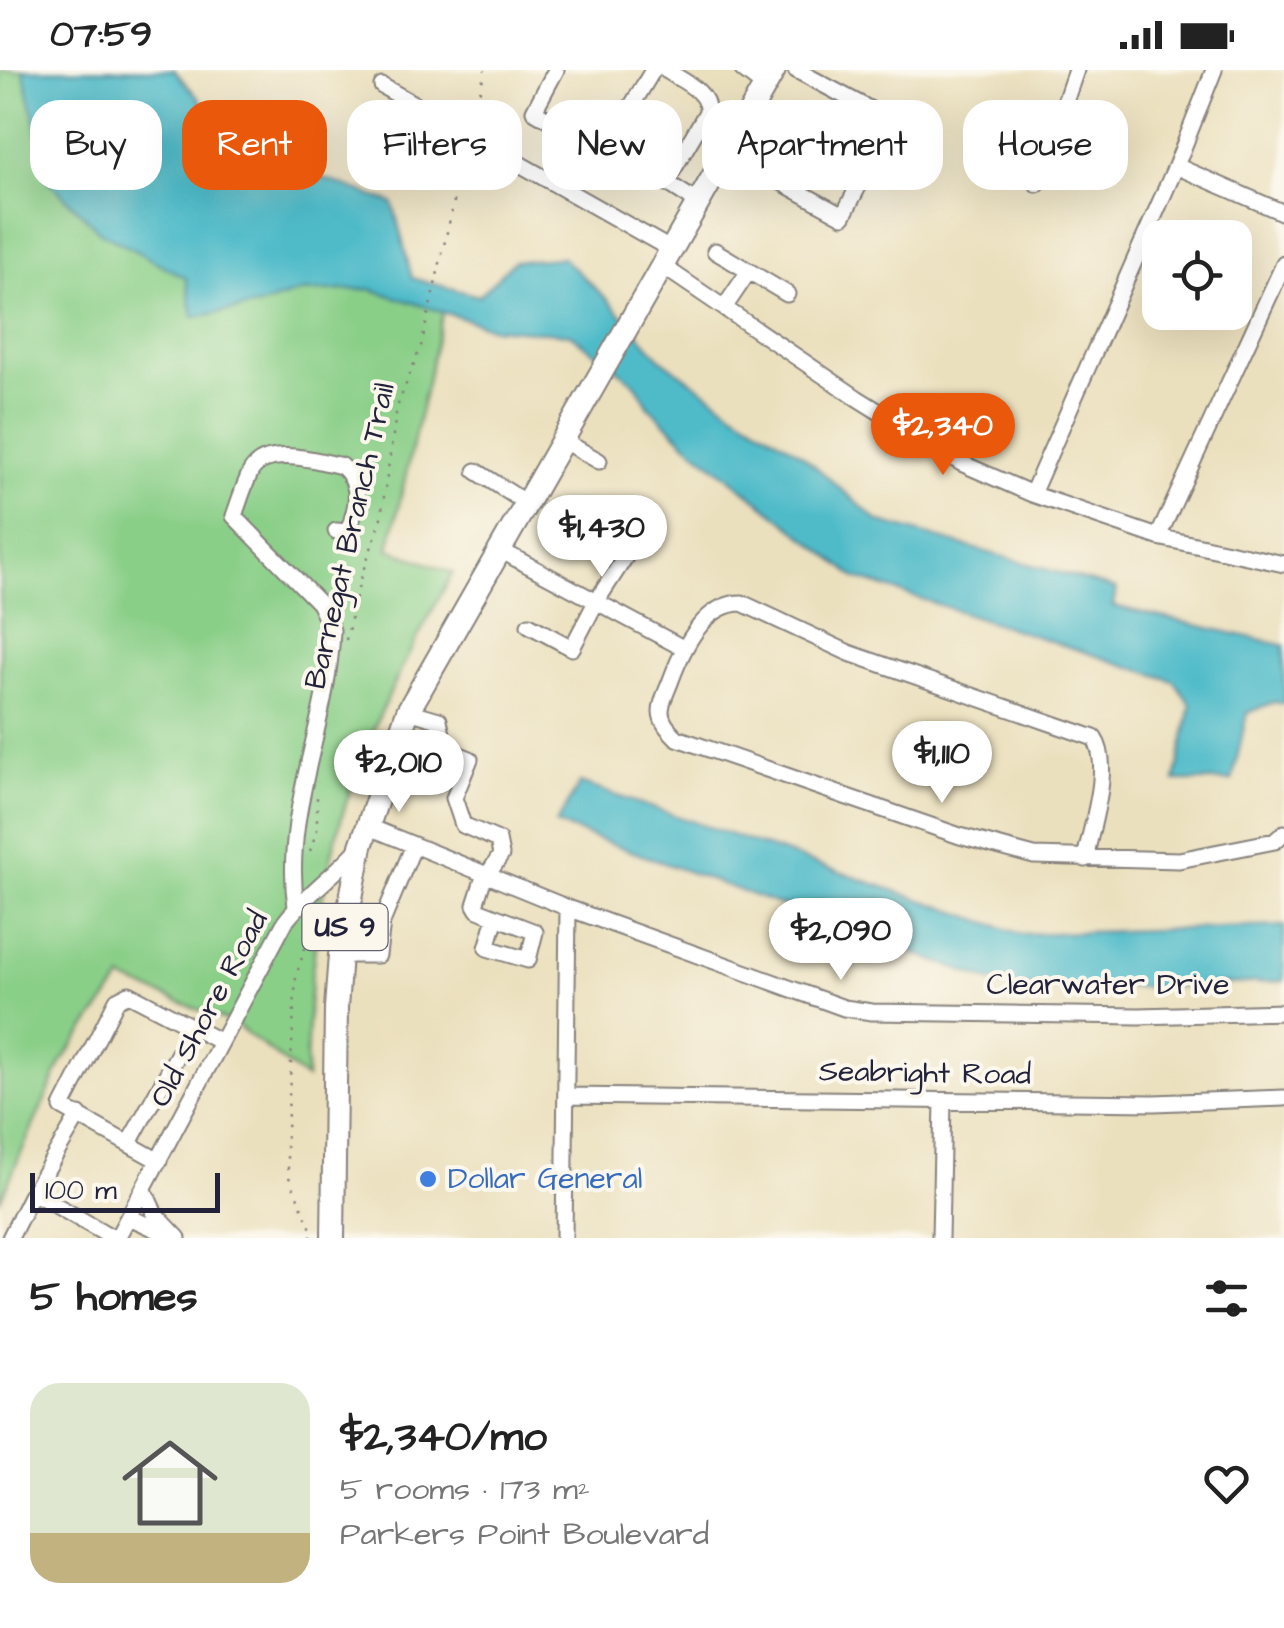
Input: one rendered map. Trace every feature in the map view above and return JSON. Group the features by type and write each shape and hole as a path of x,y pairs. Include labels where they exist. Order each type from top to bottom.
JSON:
{"highway":[{"name":"US 9","path":"756,100 769,78"},
{"name":"US 9","path":"333,1238 340,955 364,836 408,711 704,190"}],"street":[{"path":"542,116 534,111 556,70"},
{"path":"635,100 653,70"},
{"path":"666,70 704,96 708,104 682,155"},
{"path":"743,70 769,78"},
{"path":"796,70 851,100"},
{"path":"1066,100 1076,70"},
{"path":"1032,494 1214,70"},
{"path":"382,86 665,257 724,308 961,463 1032,494 1158,536 1284,564"},
{"path":"1176,166 1284,214"},
{"path":"678,190 697,202"},
{"path":"795,190 842,216 856,190"},
{"path":"715,251 786,294"},
{"path":"1158,536 1284,264"},
{"path":"724,308 749,271"},
{"path":"562,440 598,461"},
{"path":"296,906 297,824 332,630 319,604 234,516 253,468 266,459 287,457 342,466 356,484 357,508 348,532 336,531"},
{"path":"476,471 526,503"},
{"path":"500,550 683,648"},
{"path":"529,625 572,648 627,554"},
{"path":"1085,859 1102,773 1102,749 1094,738 849,653 742,603 730,603 710,616 683,648 661,711 667,729 677,738 1003,849 1034,856 1085,859 1178,860 1275,841 1284,834"},
{"path":"408,711 439,720 445,748 470,759 454,798 463,825 498,840 501,855 478,890 475,905 496,917"},
{"name":"Old Shore Road","path":"115,1238 296,906 339,871 364,836"},
{"name":"Clearwater Drive","path":"364,836 414,845 568,908 844,1008 1139,1016 1284,1012"},
{"path":"340,955 378,955 382,922 414,845"},
{"path":"564,1238 568,908"},
{"path":"159,1160 62,1107 116,1000 129,994 221,1042"},
{"path":"129,1144 193,1027"},
{"name":"Seabright Road","path":"566,1096 1154,1103 1284,1098"},
{"path":"940,1238 943,1101"},
{"path":"10,1238 78,1115"},
{"path":"144,1190 156,1214 177,1238"},
{"path":"31,1196 38,1195 115,1238"},
{"path":"129,1217 177,1238"}],"path":[{"path":"478,100 485,70"},
{"name":"Barnegat Branch Trail","path":"344,652 361,576 380,524 397,407 421,346 456,190"},
{"path":"308,854 317,830 317,791"},
{"path":"311,1238 290,1178 286,1147 296,976 304,943 318,914 317,897"}],"green space":[{"path":"0,70 141,70 182,105 182,190 282,190 399,289 443,312 389,549 453,573 387,700 343,815 318,927 306,1079 235,1024 122,979 62,1061 0,1201"}],"water":[{"path":"23,70 174,70 200,100 182,100 182,190 327,190 327,180 347,190 393,203 412,278 479,296 514,261 563,258 608,300 661,359 800,453 878,521 1116,589 1113,606 1284,645 1284,704 1274,702 1247,713 1232,781 1175,781 1191,705 1174,681 856,578 688,445 649,407 635,383 570,334 493,328 370,289 300,292 258,306 193,317 186,278 99,231 58,190 162,190 162,100 30,100"},
{"path":"580,783 1021,934 1284,926 1284,981 1172,987 1004,986 556,824"}],"place":[{"name":"Dollar General","path":"428,1179"}]}
